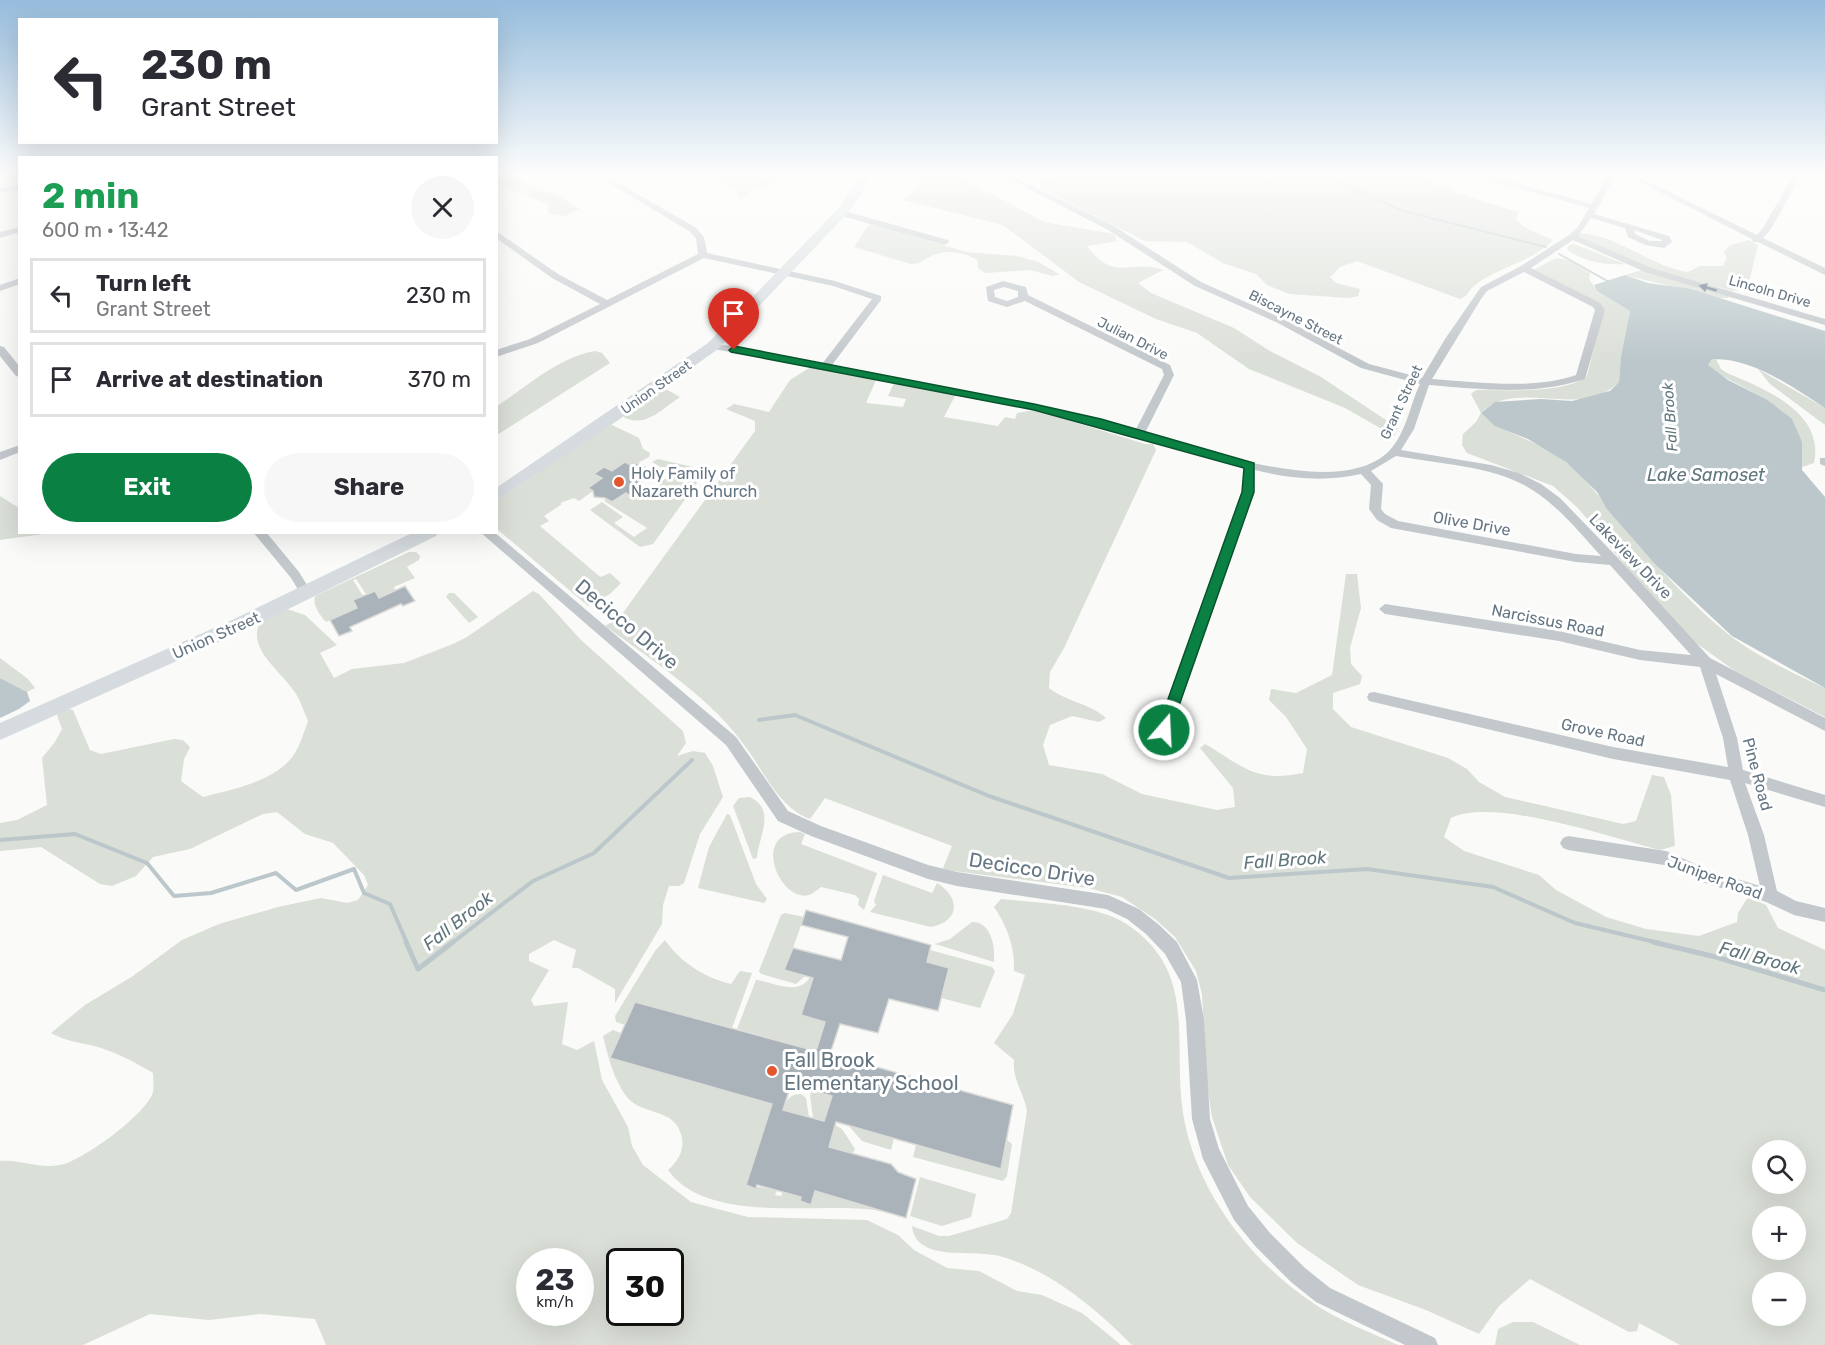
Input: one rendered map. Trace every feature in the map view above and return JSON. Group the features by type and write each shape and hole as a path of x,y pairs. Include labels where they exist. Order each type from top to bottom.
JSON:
{"street":[{"path":"500,237 555,276 606,303"},
{"path":"700,237 703,255"},
{"name":"Union Street","path":"498,495 622,412 713,346 819,237"},
{"path":"926,237 945,242"},
{"name":"Biscayne Street","path":"1125,237 1198,284 1281,321 1346,358 1398,377 1425,382 1506,387 1566,382 1581,377 1600,310 1597,305 1587,299 1524,268"},
{"name":"Grant Street","path":"713,346 1034,407 1250,465 1297,474 1321,475 1363,470 1393,452 1402,441 1425,382 1477,297 1485,289 1524,268 1572,237"},
{"name":"Lincoln Drive","path":"1572,237 1648,270 1825,322"},
{"path":"1750,237 1825,273"},
{"path":"1756,240 1759,237"},
{"path":"498,353 534,341 703,255 733,264 786,272 879,299 851,331 826,366"},
{"path":"0,288 18,283"},
{"name":"Julian Drive","path":"1024,297 1166,367 1169,375 1165,388 1139,434"},
{"path":"0,348 18,371"},
{"path":"0,456 18,449"},
{"name":"Lakeview Drive","path":"1393,452 1467,464 1515,476 1537,487 1556,501 1614,561 1705,662 1825,724"},
{"path":"1164,730 1248,492 1250,465"},
{"name":"Olive Drive","path":"1363,470 1377,484 1374,509 1381,517 1395,525 1576,558 1614,561"},
{"path":"261,534 295,575 306,593"},
{"name":"Union Street","path":"0,732 306,593 426,534"},
{"name":"Decicco Drive","path":"488,534 731,741 783,816 814,830 928,872 957,879 1108,902 1133,914 1152,929 1171,948 1189,980 1195,1020 1201,1119 1210,1152 1241,1213 1263,1240 1298,1275 1323,1295 1428,1345"},
{"name":"Narcissus Road","path":"1385,609 1559,636 1640,655 1705,662"},
{"name":"Pine Road","path":"1705,662 1730,738 1737,776 1756,835 1770,896"},
{"name":"Grove Road","path":"1374,697 1613,753 1737,776 1825,801"},
{"name":"Juniper Road","path":"1568,843 1666,858 1708,877 1770,896 1794,908 1823,915"}],"shaded area":[{"path":"861,237 916,237 966,252 1017,256 1038,262 1059,274 1053,276 1030,270 985,273 978,268 978,261 968,255 951,252 939,253 911,264 854,247"},
{"path":"1019,237 1115,237 1117,241 1087,246 1106,264 1115,267 1152,267 1163,270 1138,283 1151,293 1234,328 1270,351 1321,377 1398,428 1394,436 1345,408 1249,369 1197,333 1156,319 1079,282"},
{"path":"1137,237 1546,237 1553,240 1534,255 1483,280 1460,299 1357,261 1340,267 1330,277 1336,283 1360,289 1358,296 1349,298 1289,294 1267,285 1256,274 1223,263 1187,242 1145,241"},
{"path":"1577,237 1608,239 1661,264 1688,272 1700,266 1723,266 1727,258 1724,252 1730,245 1749,240 1758,245 1750,278 1742,290 1733,291 1650,269"},
{"path":"1574,244 1625,264 1588,260 1567,250 1569,245"},
{"path":"1556,258 1568,260 1590,273 1589,279 1597,291 1630,311 1621,356 1619,382 1604,393 1586,398 1568,399 1512,398 1495,403 1481,413 1471,394 1476,390 1550,388 1578,382 1587,376 1604,309 1533,270"},
{"path":"1642,270 1729,296 1719,298 1625,275"},
{"path":"595,351 602,353 610,363 498,434 498,405 555,366"},
{"path":"1711,359 1716,359 1721,369 1727,373 1773,394 1801,416 1810,429 1815,445 1814,463 1802,467 1802,442 1766,399 1713,371 1708,365"},
{"path":"811,367 876,380 866,403 903,407 906,399 888,396 894,383 956,394 944,417 998,426 1005,417 1015,419 1017,413 1035,410 1145,444 1153,444 1156,450 1064,648 1050,672 1049,688 1106,718 1099,722 1072,716 1050,725 1043,745 1049,765 1102,774 1142,794 1217,810 1235,807 1233,788 1200,748 1205,744 1251,771 1273,776 1303,773 1307,749 1286,717 1269,700 1271,689 1296,693 1332,675 1346,574 1357,574 1361,608 1350,648 1351,664 1362,676 1360,684 1333,693 1333,709 1351,727 1448,758 1467,769 1479,782 1505,797 1623,824 1636,821 1652,775 1664,777 1671,795 1675,846 1660,850 1554,822 1495,812 1470,813 1451,818 1444,837 1464,851 1539,875 1556,890 1606,917 1646,929 1699,936 1737,922 1738,913 1748,897 1766,905 1778,928 1825,950 1825,1345 1680,1345 1639,1323 1637,1331 1629,1332 1530,1279 1499,1306 1479,1334 1426,1310 1358,1285 1297,1243 1250,1197 1228,1165 1212,1117 1206,1078 1202,994 1196,971 1175,937 1155,919 1122,897 1088,888 946,870 943,868 952,846 825,798 810,819 790,807 774,789 733,731 700,697 605,626 620,617 755,431 755,421 726,409 734,404 769,412 790,380"},
{"path":"1758,369 1825,408 1825,425 1770,384"},
{"path":"662,387 680,397 654,416 646,419 632,420 624,417 624,415"},
{"path":"1481,413 1501,428 1546,449 1567,463 1596,492 1672,582 1733,638 1778,665 1825,688 1825,717 1735,671 1692,640 1633,575 1578,508 1553,486 1467,453 1462,445 1463,434 1476,422"},
{"path":"610,424 639,438 643,449 650,453 649,457 632,466 595,474 602,478 588,487 593,491 579,501 574,498 560,503 562,504 544,516 549,521 540,526 598,575 601,577 610,573 621,583 610,594 588,606 498,530 498,500"},
{"path":"658,459 693,467 704,473 653,544 640,547 590,510 602,502 623,517 614,523 634,537 647,528 604,501 606,499 612,502 626,493 633,498 638,494 641,496 669,476 669,472 652,462"},
{"path":"0,496 18,507 18,534 43,534 0,540"},
{"path":"409,552 416,552 420,556 419,560 407,567 415,578 394,587 395,590 382,602 375,591 366,594 356,579 353,580 363,596 353,601 360,612 342,615 326,622 321,616 316,606 315,596"},
{"path":"533,591 539,594 581,640 683,731 686,743 677,756 693,751 705,753 713,766 723,797 700,834 684,883 679,886 669,886 663,905 662,924 615,1003 615,989 578,968 572,968 576,950 554,940 529,954 529,961 549,970 531,1000 534,1006 568,1002 562,1044 577,1050 594,1041 602,1080 628,1127 632,1146 643,1165 691,1202 748,1217 867,1220 898,1235 914,1250 947,1268 979,1271 1017,1291 1042,1295 1082,1313 1121,1345 326,1345 315,1319 260,1314 209,1320 150,1314 83,1345 0,1345 0,1161 52,1166 70,1162 112,1136 139,1112 153,1092 153,1073 147,1069 108,1050 70,1041 51,1033 85,1005 133,976 182,940 219,924 278,907 321,898 347,903 358,900 368,885 364,875 333,843 305,834 277,812 263,814 190,849 153,857 136,876 112,886 100,884 41,847 0,851 0,823 17,820 47,805 42,758 62,729 57,715 65,708 73,710 90,750 101,754 174,739 183,740 190,747 184,759 181,781 203,797 252,783 285,765 300,743 308,721 296,694 261,650 257,631 261,621 287,609 305,615 337,645 320,653 334,678 352,669 404,663 467,637"},
{"path":"449,593 454,593 478,617 469,623 446,597"},
{"path":"0,658 28,679 35,688 27,692 0,678"},
{"path":"750,797 763,809 764,817 757,858 753,859 733,806 739,798"},
{"path":"727,814 730,815 756,884 767,899 764,903 698,888 709,847"},
{"path":"800,832 805,834 801,844 877,873 864,910 858,905 859,899 855,895 821,887 809,895 798,895 788,889 780,879 773,854 776,843 785,835"},
{"path":"883,875 932,893 937,883 945,889 953,901 952,914 948,920 931,927 870,912 876,905 874,901"},
{"path":"1001,899 1065,905 1098,912 1125,923 1148,942 1164,963 1173,985 1178,1009 1183,1113 1189,1142 1213,1196 1247,1245 1290,1286 1333,1315 1398,1345 1132,1345 1089,1305 1039,1272 1003,1257 935,1250 924,1246 916,1238 912,1226 939,1236 949,1236 1007,1219 1011,1213 1027,1111 1016,1080 1014,1060 994,1043 1013,1014 1025,975 1014,971 1009,937 994,907"},
{"path":"785,913 804,917 785,970 805,976 796,984 761,974 759,971 781,915"},
{"path":"972,922 984,926 991,936 994,962 935,944 950,939"},
{"path":"665,940 694,968 721,981 731,984 740,971 752,973 732,1028 635,1002 625,1025 616,1022 615,1016 655,951"},
{"path":"930,950 992,967 995,971 980,1008 941,998 949,968 927,962"},
{"path":"810,977 813,978 801,1015 825,1022 816,1051 737,1029 756,980 792,987 805,983"},
{"path":"613,1030 621,1033 611,1058 772,1104 746,1185 777,1190 775,1195 781,1196 783,1192 801,1197 800,1201 811,1204 826,1156 827,1194 906,1218 875,1210 851,1208 764,1208 735,1205 709,1198 686,1187 668,1170 681,1151 682,1138 679,1128 666,1116 633,1103 621,1089 614,1074 603,1036"},
{"path":"812,1091 832,1094 824,1121 813,1118 810,1095"},
{"path":"801,1094 806,1098 809,1117 783,1110 789,1098"},
{"path":"835,1125 842,1129 855,1149 852,1154 829,1147"},
{"path":"848,1125 894,1138 891,1150 862,1141"},
{"path":"1007,1140 1012,1144 1007,1176 1003,1181 913,1157 916,1145 1001,1168"},
{"path":"920,1177 976,1194 971,1217 942,1226 910,1216"},
{"path":"1513,1322 1533,1322 1580,1345 1495,1345 1498,1329"}],"water":[{"name":"Lake Samoset","path":"1625,275 1648,283 1691,289 1825,331 1825,408 1757,368 1727,360 1712,359 1708,365 1728,380 1766,399 1792,419 1802,442 1802,470 1825,497 1825,688 1732,636 1655,564 1607,509 1597,492 1566,462 1528,439 1495,426 1481,413 1495,402 1541,399 1572,401 1610,391 1619,382 1621,356 1630,311 1597,291 1594,285"},
{"path":"0,678 27,692 30,701 0,718"}],"building":[{"name":"Holy Family of Nazareth Church","path":"625,462 632,466 637,463 647,468 641,472 649,477 636,485 644,490 633,498 626,493 612,502 605,498 594,497 593,491 588,488 602,478 594,474 604,467 612,471"},
{"path":"405,586 415,601 403,606 401,604 350,627 352,631 339,636 330,620 357,608 353,600 375,591 379,598"},
{"name":"Fall Brook Elementary School","path":"806,910 931,945 927,962 949,968 938,1011 889,999 878,1033 840,1024 830,1054 1013,1105 1001,1169 836,1122 829,1147 891,1164 898,1172 916,1179 906,1218 815,1191 811,1205 800,1201 801,1197 757,1185 756,1189 746,1185 772,1104 610,1058 635,1002 816,1051 825,1022 801,1015 813,978 784,970 793,948 841,960 848,937 801,925","holes":["791,1085 832,1096 824,1121 783,1110"]}],"waterway":[{"name":"Fall Brook","path":"1505,237 1546,247"},
{"name":"Fall Brook","path":"1559,254 1611,283"},
{"name":"Fall Brook","path":"759,720 795,715 989,796 1229,878 1367,869 1493,887 1575,923 1659,943"},
{"name":"Fall Brook","path":"452,943 533,881 594,853 692,760"},
{"name":"Fall Brook","path":"0,840 75,834 147,863 174,896 211,893 276,873 296,890 354,869 364,893 390,904 407,943"},
{"name":"Fall Brook","path":"406,942 418,969 453,942"},
{"name":"Fall Brook","path":"1653,942 1716,957 1825,990"}],"place":[{"name":"Holy Family of Nazareth Church","path":"619,482"},
{"name":"Fall Brook Elementary School","path":"772,1071"}],"route":[{"path":"734,350 1034,407 1097,422 1250,465 1248,492 1164,730"}]}
